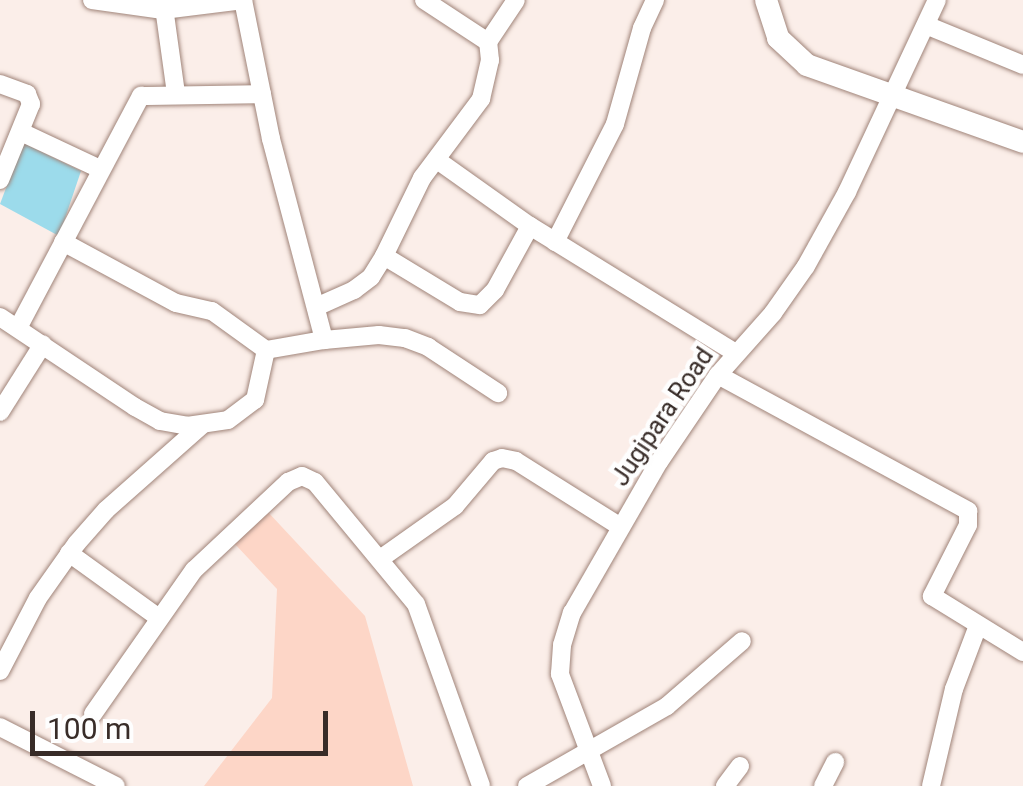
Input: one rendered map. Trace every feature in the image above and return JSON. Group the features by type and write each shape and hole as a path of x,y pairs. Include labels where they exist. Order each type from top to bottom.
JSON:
{"street":[{"path":"92,0 163,5 243,0 262,94 324,340"},
{"path":"424,0 488,42"},
{"path":"458,22 461,0"},
{"path":"316,307 354,290 371,276 409,200 481,100 490,60 488,42 516,0"},
{"path":"555,242 615,124 642,28 656,0"},
{"path":"766,0 778,38 807,66 1023,142"},
{"path":"163,5 176,94"},
{"path":"929,8 1023,64"},
{"name":"Jugipara Road","path":"602,786 560,674 562,645 572,613 621,527 718,375 773,314 806,266 892,98 929,8"},
{"path":"0,84 30,98 22,132 0,180"},
{"path":"18,328 141,96 262,94"},
{"path":"22,132 100,169"},
{"path":"437,160 530,226 736,352"},
{"path":"384,256 460,302 480,305 495,290 530,226"},
{"path":"63,242 176,303 212,310 266,350 379,335 404,338 428,347 498,393"},
{"path":"0,316 160,421 201,426 228,420 255,400 266,350"},
{"path":"1,408 43,344"},
{"path":"718,375 968,511 968,525 932,596 978,628 1023,652"},
{"path":"0,671 38,598 69,553 106,510 201,426"},
{"path":"380,560 456,506 493,460 502,458 516,461 621,527"},
{"path":"93,714 194,570 295,477 315,482 422,617 481,786"},
{"path":"69,553 159,618"},
{"path":"931,786 954,690 978,628"},
{"path":"527,786 667,706 742,642"},
{"path":"0,727 116,786"},
{"path":"823,786 835,762"},
{"path":"725,786 740,766"}],"shaded area":[{"path":"267,511 365,616 413,786 204,786 272,698 277,589 234,543"}],"water":[{"path":"23,143 81,171 59,236 0,204"}]}
